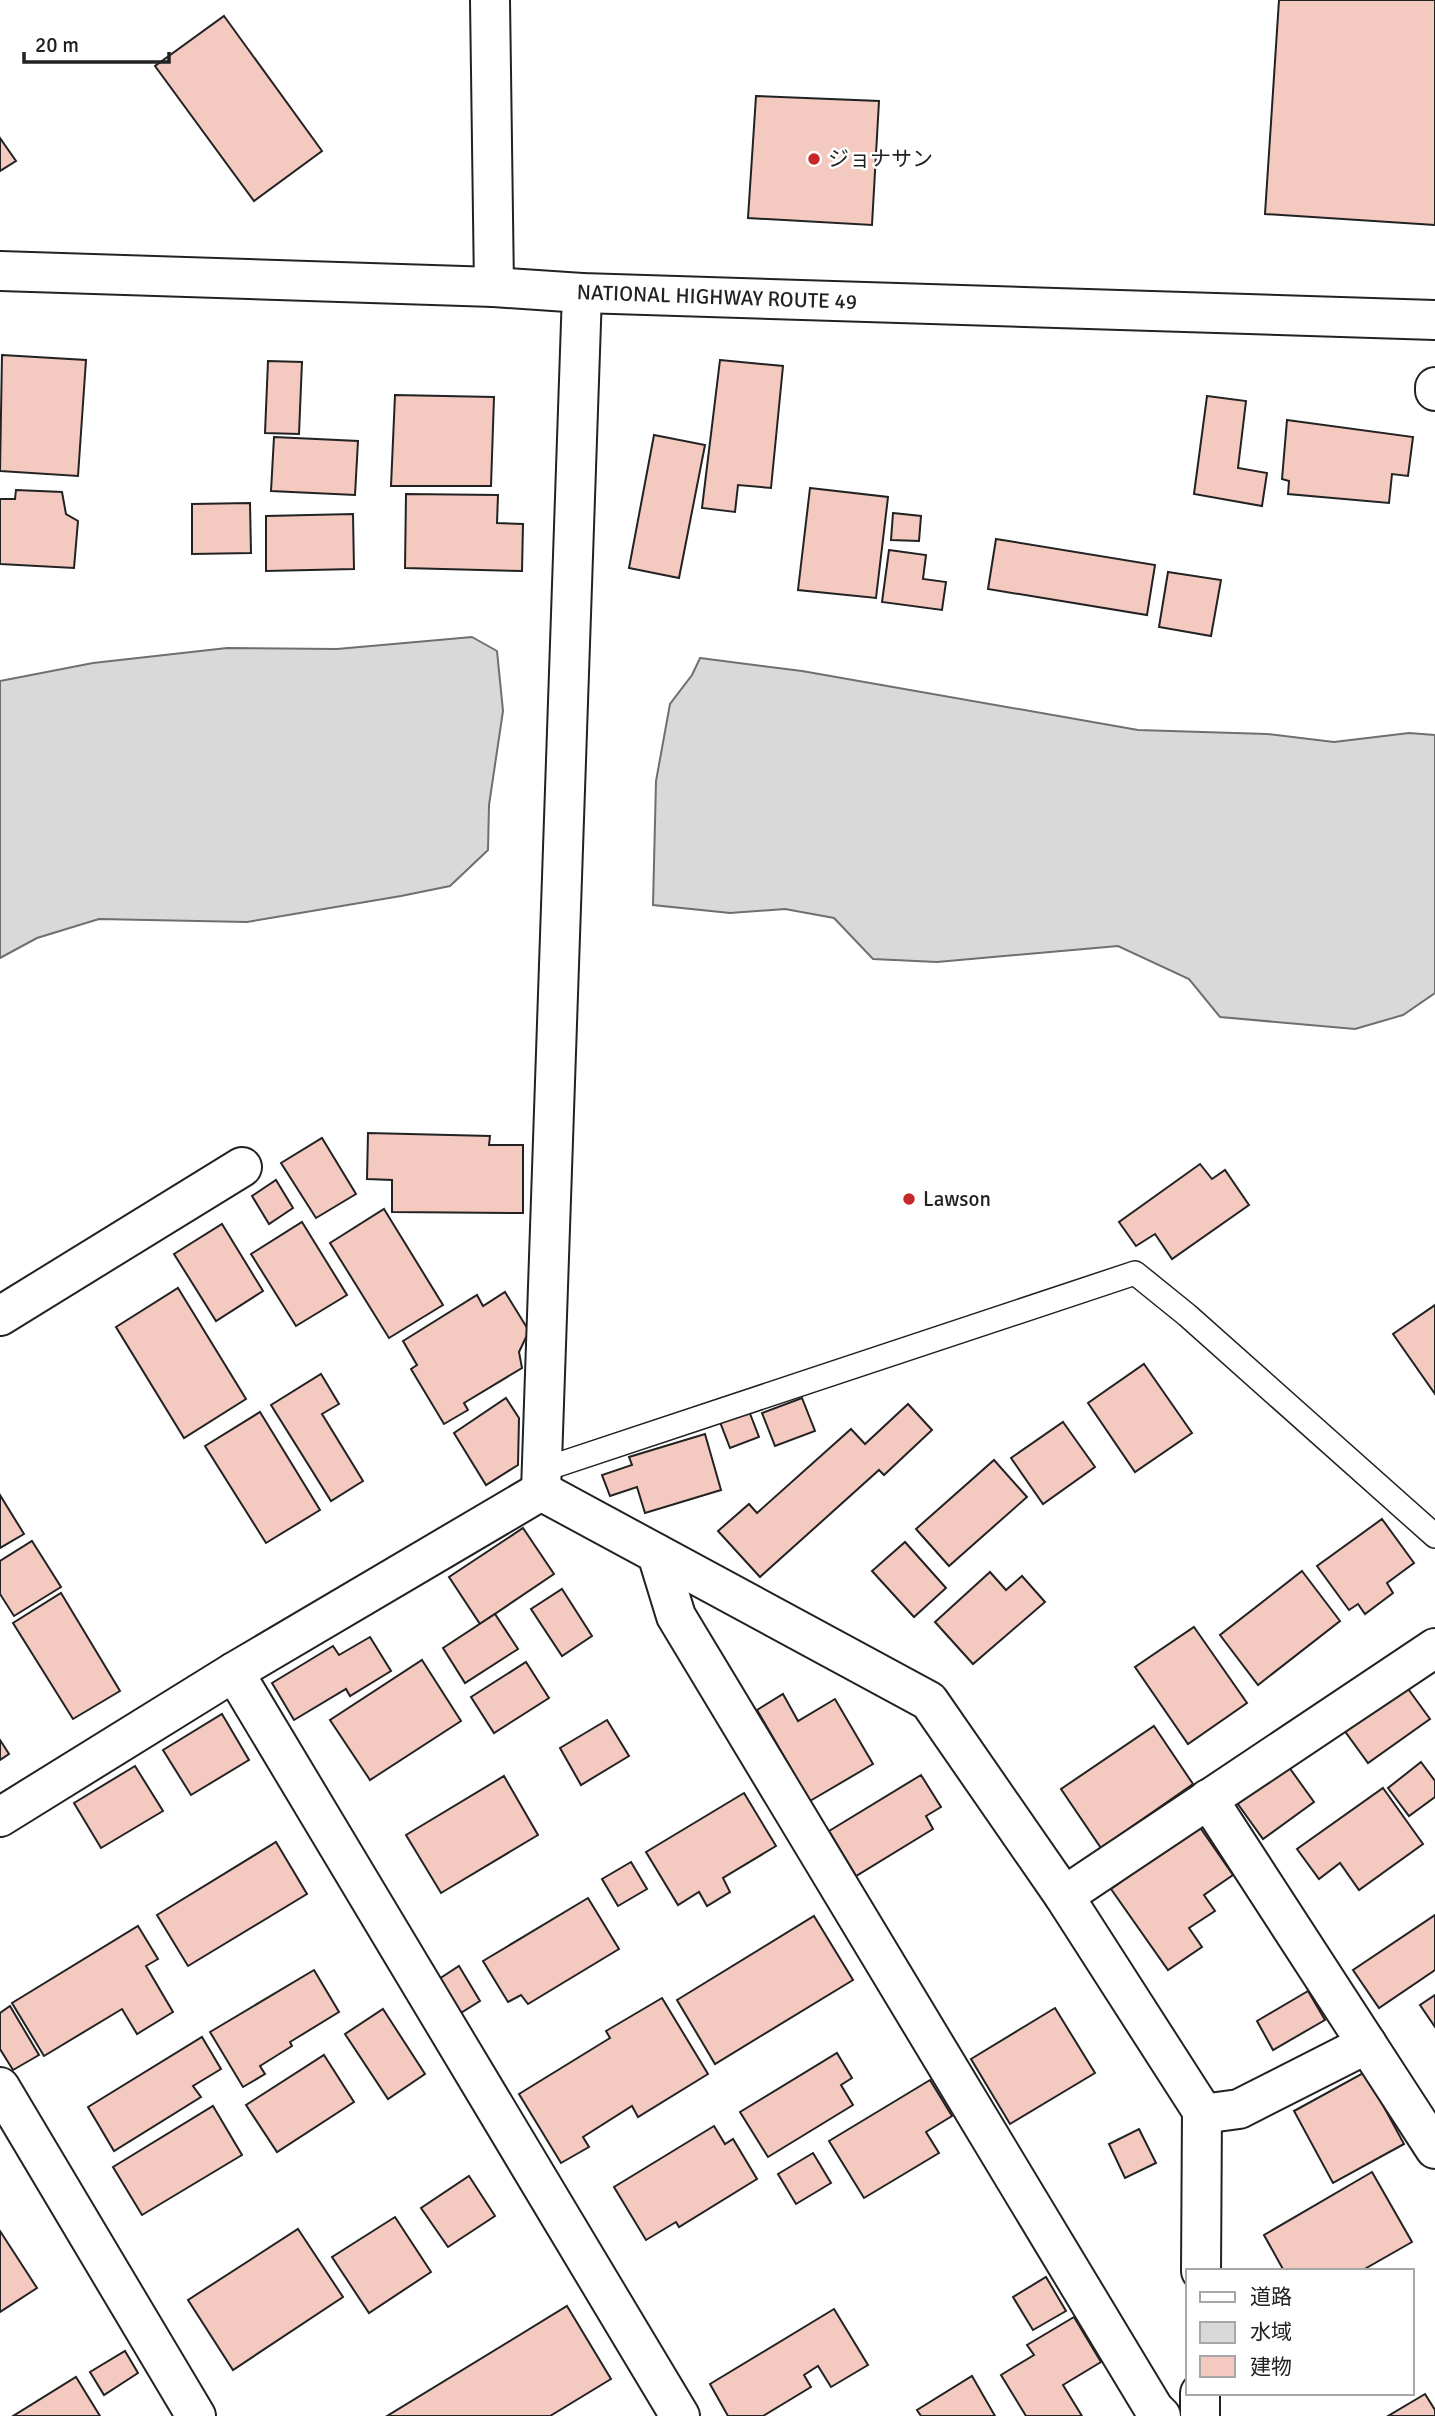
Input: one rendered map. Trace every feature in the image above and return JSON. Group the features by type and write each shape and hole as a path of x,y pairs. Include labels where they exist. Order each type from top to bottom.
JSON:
{"main road":[{"path":"490,0 494,287"},
{"name":"NATIONAL HIGHWAY ROUTE 49","path":"0,271 494,287 582,293 1435,320"},
{"path":"542,1481 582,293"},
{"path":"0,1316 242,1167"},
{"path":"542,1481 657,1554 929,1701 1064,1896 1202,2110 1201,2269"},
{"path":"0,1817 542,1481"},
{"path":"657,1554 676,1616 1133,2374 1161,2416"},
{"path":"1064,1896 1435,1648"},
{"path":"234,1672 680,2416"},
{"path":"1208,1799 1435,2150"},
{"path":"1202,2114 1239,2109 1367,2045"},
{"path":"0,2087 196,2416"},
{"path":"1200,2395 1200,2416"}],"lane":[{"path":"542,1481 1135,1273 1187,1315 1435,1536"}],"water":[{"path":"472,637 497,651 503,711 489,805 488,850 450,886 247,922 99,919 37,938 0,958 0,681 93,663 227,648 337,649"},
{"path":"700,658 802,671 1138,730 1267,734 1334,742 1409,733 1435,735 1435,993 1403,1015 1355,1029 1220,1017 1189,979 1118,946 937,962 873,959 834,918 785,909 730,913 653,905 656,781 670,704 692,675"}],"building":[{"path":"1279,0 1435,0 1435,225 1265,214"},
{"path":"224,16 322,151 254,201 155,66"},
{"name":"ジョナサン","path":"756,96 879,101 872,225 748,218"},
{"path":"0,138 16,161 0,171"},
{"path":"2,355 86,360 78,476 0,471"},
{"path":"720,360 783,366 771,488 738,485 735,512 702,508"},
{"path":"268,361 302,362 299,434 265,433"},
{"path":"395,395 494,397 491,486 391,486"},
{"path":"1207,396 1246,401 1238,468 1267,473 1262,506 1194,494"},
{"path":"1287,420 1413,437 1408,476 1392,474 1389,503 1288,494 1289,481 1282,479"},
{"path":"654,435 705,445 679,578 629,568"},
{"path":"274,437 358,441 355,495 271,491"},
{"path":"810,488 888,497 876,598 798,590"},
{"path":"16,490 62,492 66,514 78,521 74,568 0,564 0,499 15,499"},
{"path":"406,494 498,495 497,523 523,524 522,571 405,568"},
{"path":"250,503 251,553 192,554 192,504"},
{"path":"893,513 921,516 919,541 891,540"},
{"path":"353,514 354,569 266,571 266,516"},
{"path":"996,539 1155,565 1147,615 988,589"},
{"path":"889,550 926,555 923,579 946,582 942,610 882,602"},
{"path":"1168,572 1221,580 1211,636 1159,627"},
{"path":"368,1133 490,1136 489,1145 523,1145 523,1213 392,1212 392,1180 367,1179"},
{"path":"322,1138 356,1194 316,1218 281,1163"},
{"path":"1200,1164 1212,1179 1225,1170 1249,1205 1172,1259 1155,1234 1136,1246 1119,1222"},
{"path":"276,1180 293,1208 269,1224 252,1196"},
{"path":"384,1209 443,1305 389,1338 330,1243"},
{"path":"302,1222 347,1295 296,1326 251,1254"},
{"path":"222,1224 263,1291 216,1321 174,1254"},
{"path":"178,1288 246,1399 184,1438 116,1327"},
{"path":"505,1292 529,1331 519,1352 522,1368 464,1403 468,1410 444,1424 411,1369 417,1365 403,1341 477,1295 483,1306"},
{"path":"1435,1305 1435,1394 1393,1334"},
{"path":"1144,1364 1192,1433 1135,1472 1088,1403"},
{"path":"321,1374 339,1404 322,1414 363,1481 331,1501 271,1405"},
{"path":"506,1398 519,1418 518,1465 486,1485 454,1433"},
{"path":"802,1398 815,1431 775,1446 762,1413"},
{"path":"908,1404 932,1430 884,1475 879,1470 760,1577 718,1531 749,1504 757,1513 851,1429 865,1444"},
{"path":"749,1411 759,1437 730,1448 720,1422"},
{"path":"260,1412 320,1510 266,1543 205,1446"},
{"path":"1063,1422 1095,1467 1043,1504 1011,1458"},
{"path":"705,1434 721,1490 645,1513 637,1487 610,1496 602,1475 632,1465 629,1457"},
{"path":"994,1460 1027,1497 949,1566 916,1529"},
{"path":"0,1495 24,1534 0,1548"},
{"path":"1382,1519 1414,1563 1387,1583 1393,1593 1365,1614 1358,1604 1349,1610 1317,1566"},
{"path":"523,1528 554,1574 480,1624 449,1577"},
{"path":"32,1541 61,1587 14,1616 0,1594 0,1561"},
{"path":"905,1542 946,1588 914,1617 872,1571"},
{"path":"1302,1571 1340,1621 1258,1685 1220,1635"},
{"path":"990,1572 1006,1590 1022,1576 1045,1602 973,1664 935,1622"},
{"path":"562,1589 592,1636 562,1656 531,1609"},
{"path":"61,1593 120,1691 73,1719 13,1623"},
{"path":"495,1614 518,1649 465,1683 443,1648"},
{"path":"1194,1627 1247,1703 1188,1744 1135,1667"},
{"path":"370,1637 391,1671 350,1696 346,1689 294,1720 272,1683 333,1646 339,1655"},
{"path":"422,1660 461,1721 370,1780 330,1720"},
{"path":"526,1662 549,1698 494,1733 471,1697"},
{"path":"1406,1686 1430,1719 1368,1763 1344,1730"},
{"path":"783,1694 798,1721 835,1699 873,1764 810,1801 757,1710"},
{"path":"222,1714 249,1760 191,1795 163,1750"},
{"path":"607,1720 629,1756 581,1785 560,1748"},
{"path":"1154,1726 1193,1784 1101,1848 1061,1789"},
{"path":"0,1740 9,1754 0,1760"},
{"path":"1421,1762 1435,1781 1435,1797 1409,1816 1388,1788"},
{"path":"1286,1763 1314,1802 1263,1839 1235,1800"},
{"path":"135,1766 163,1811 101,1848 74,1803"},
{"path":"921,1775 941,1807 926,1816 933,1829 856,1876 829,1831"},
{"path":"504,1776 538,1835 441,1893 406,1835"},
{"path":"1383,1788 1423,1844 1359,1890 1340,1863 1319,1879 1297,1849"},
{"path":"744,1793 776,1846 723,1878 730,1892 707,1906 699,1892 678,1905 646,1852"},
{"path":"1199,1826 1233,1875 1204,1895 1215,1911 1189,1928 1202,1947 1168,1970 1111,1889"},
{"path":"276,1842 307,1894 188,1966 157,1915"},
{"path":"631,1862 647,1889 618,1906 602,1879"},
{"path":"588,1898 619,1949 528,2004 521,1995 508,2002 483,1961"},
{"path":"1435,1915 1435,1970 1379,2008 1353,1970"},
{"path":"814,1916 853,1980 715,2064 677,2000"},
{"path":"138,1926 158,1959 146,1966 173,2012 137,2034 122,2009 44,2056 12,2003"},
{"path":"459,1966 480,2001 459,2014 439,1979"},
{"path":"314,1970 339,2012 290,2042 292,2046 260,2066 265,2074 243,2087 210,2032"},
{"path":"1308,1991 1325,2020 1273,2050 1257,2021"},
{"path":"1435,1995 1435,2027 1420,2005"},
{"path":"662,1998 708,2074 638,2117 632,2106 583,2137 589,2147 561,2163 519,2094 610,2038 606,2031"},
{"path":"10,2006 39,2055 13,2070 0,2049 0,2013"},
{"path":"1055,2008 1095,2073 1010,2124 971,2059"},
{"path":"383,2009 425,2074 388,2099 345,2034"},
{"path":"202,2037 221,2069 193,2086 201,2097 114,2151 88,2107"},
{"path":"837,2053 852,2078 841,2085 853,2105 768,2157 740,2112"},
{"path":"324,2055 354,2102 277,2152 246,2105"},
{"path":"1365,2072 1404,2144 1333,2183 1294,2111"},
{"path":"930,2080 952,2116 926,2132 939,2153 864,2198 829,2141"},
{"path":"213,2106 242,2155 142,2215 113,2167"},
{"path":"714,2126 725,2144 733,2139 757,2179 679,2227 676,2222 646,2240 614,2187"},
{"path":"1139,2129 1156,2163 1125,2178 1109,2144"},
{"path":"813,2153 831,2183 796,2204 778,2174"},
{"path":"1372,2172 1412,2242 1365,2269 1283,2269 1264,2235"},
{"path":"469,2176 495,2216 448,2247 421,2208"},
{"path":"395,2217 431,2272 369,2313 332,2257"},
{"path":"298,2229 343,2297 233,2370 188,2300"},
{"path":"0,2231 37,2288 0,2312"},
{"path":"1046,2277 1066,2311 1033,2330 1013,2297"},
{"path":"567,2306 611,2379 550,2416 387,2416"},
{"path":"834,2309 868,2365 831,2387 818,2366 804,2375 811,2387 763,2416 728,2416 710,2384"},
{"path":"1074,2317 1101,2362 1063,2385 1082,2416 1026,2416 1001,2375 1034,2355 1027,2345"},
{"path":"125,2351 138,2373 104,2395 90,2372"},
{"path":"972,2376 995,2416 921,2416 917,2410"},
{"path":"76,2377 100,2416 13,2416"},
{"path":"1425,2394 1435,2410 1435,2416 1388,2416"}],"place":[{"name":"ジョナサン","path":"814,159"},
{"name":"Lawson","path":"909,1199"}]}
